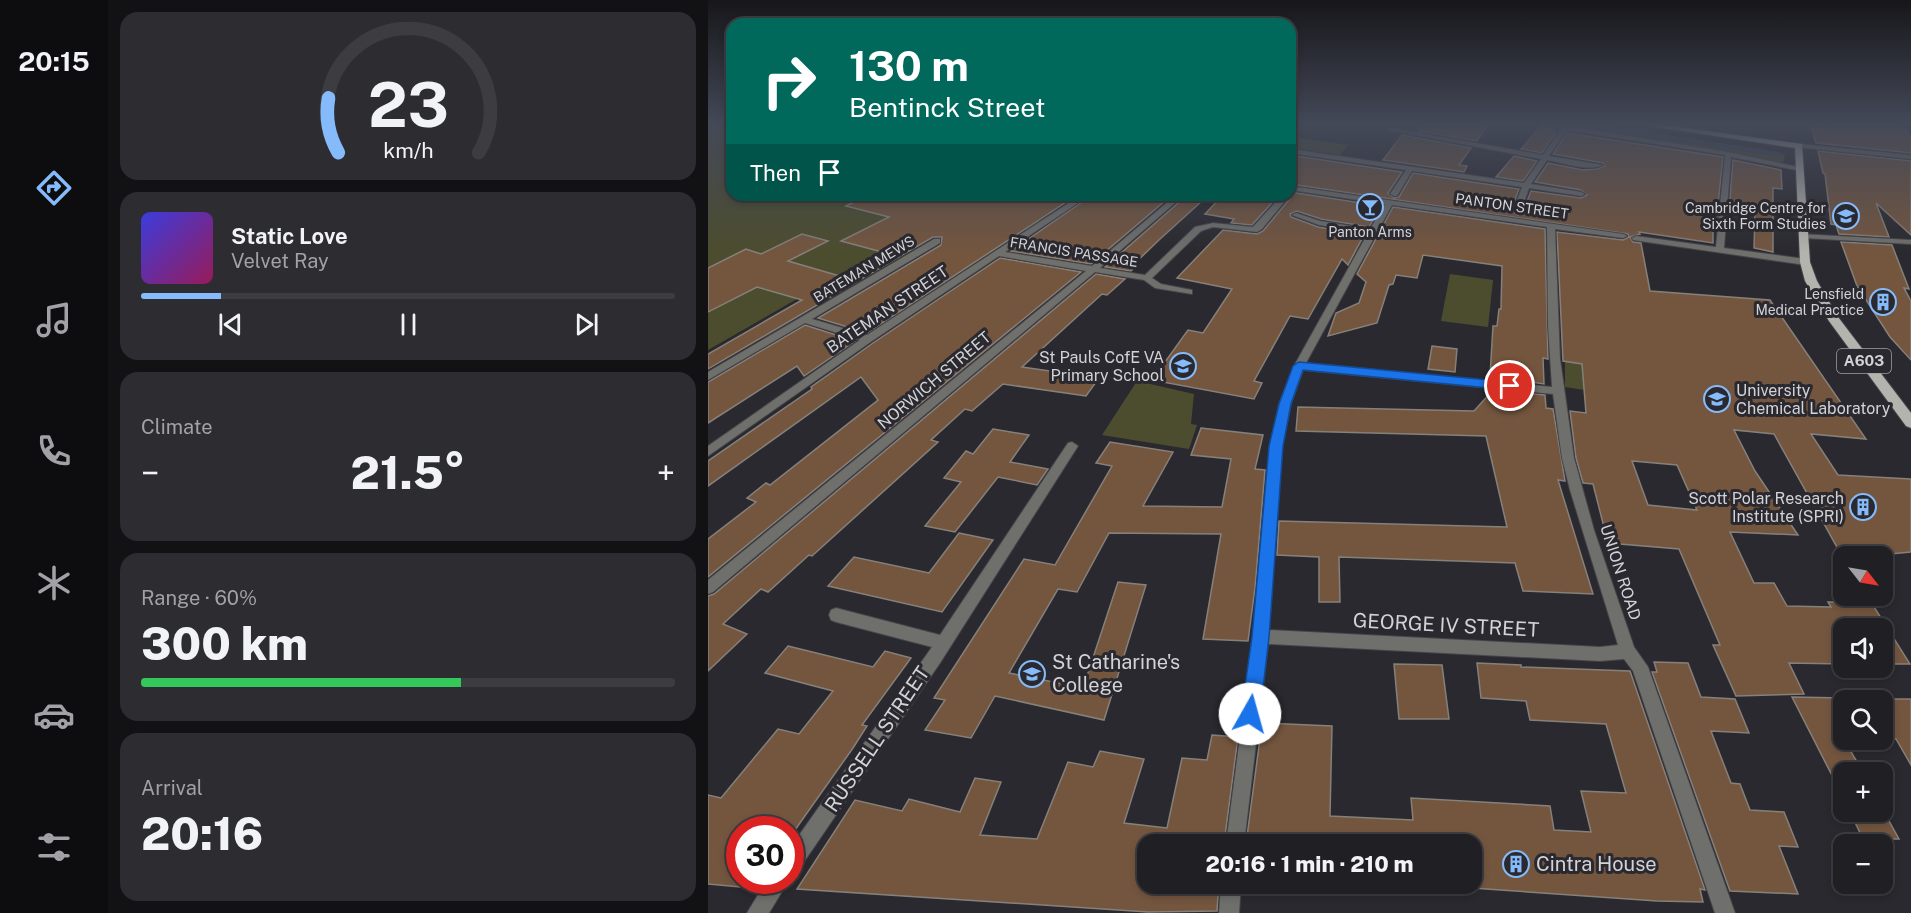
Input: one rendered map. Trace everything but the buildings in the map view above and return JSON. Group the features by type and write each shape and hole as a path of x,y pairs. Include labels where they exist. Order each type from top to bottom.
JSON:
{"main road":[{"name":"A603","path":"1801,169 1805,262 1819,298 1911,423"}],"street":[{"path":"1236,834 1260,637 1276,446 1285,404 1299,366 1411,168 1581,194"},
{"path":"1517,211 1526,186 1539,168"},
{"path":"1720,249 1727,168"},
{"path":"1794,168 1801,169"},
{"name":"PANTON STREET","path":"1296,190 1392,198 1551,226 1623,236"},
{"name":"BATEMAN STREET","path":"708,452 868,339 1077,201"},
{"name":"NORWICH STREET","path":"708,588 1173,201"},
{"path":"1147,278 1198,229 1213,225 1254,230 1281,201"},
{"path":"1296,215 1308,217 1319,223 1374,232"},
{"name":"UNION ROAD","path":"1551,226 1551,277 1557,391 1576,489 1628,651 1640,667 1725,913"},
{"path":"1804,236 1911,242"},
{"path":"1636,238 1805,262"},
{"name":"BATEMAN MEWS","path":"708,377 937,241"},
{"name":"FRANCIS PASSAGE","path":"996,253 1096,267 1147,278 1158,286 1189,292"},
{"name":"BATEMAN MEWS","path":"804,320 868,339"},
{"path":"1299,366 1557,391"},
{"name":"RUSSELL STREET","path":"804,845 1016,536 1072,446"},
{"path":"836,615 942,643"},
{"name":"GEORGE IV STREET","path":"1260,637 1600,654 1628,651"},
{"path":"757,913 770,894"},
{"path":"1228,913 1230,894"}],"green space":[{"path":"708,168 726,168 726,201 966,201 960,205 1042,221 1027,230 947,213 708,350"},
{"path":"1450,274 1493,280 1488,327 1441,321"},
{"path":"1565,361 1582,364 1584,390 1565,387"},
{"path":"1137,381 1194,394 1191,424 1197,425 1189,449 1102,435"}],"place":[{"name":"Panton Arms","path":"1370,207"},
{"name":"Cambridge Centre for Sixth Form Studies","path":"1846,216"},
{"name":"Lensfield Medical Practice","path":"1883,302"},
{"name":"St Pauls CofE VA Primary School","path":"1183,366"},
{"name":"University Chemical Laboratory","path":"1717,399"},
{"name":"Scott Polar Research Institute (SPRI)","path":"1863,507"},
{"name":"St Catharine's College","path":"1032,674"},
{"name":"Cintra House","path":"1516,864"}],"route":[{"path":"1250,714 1260,637 1276,446 1285,404 1299,366 1510,386"}]}
